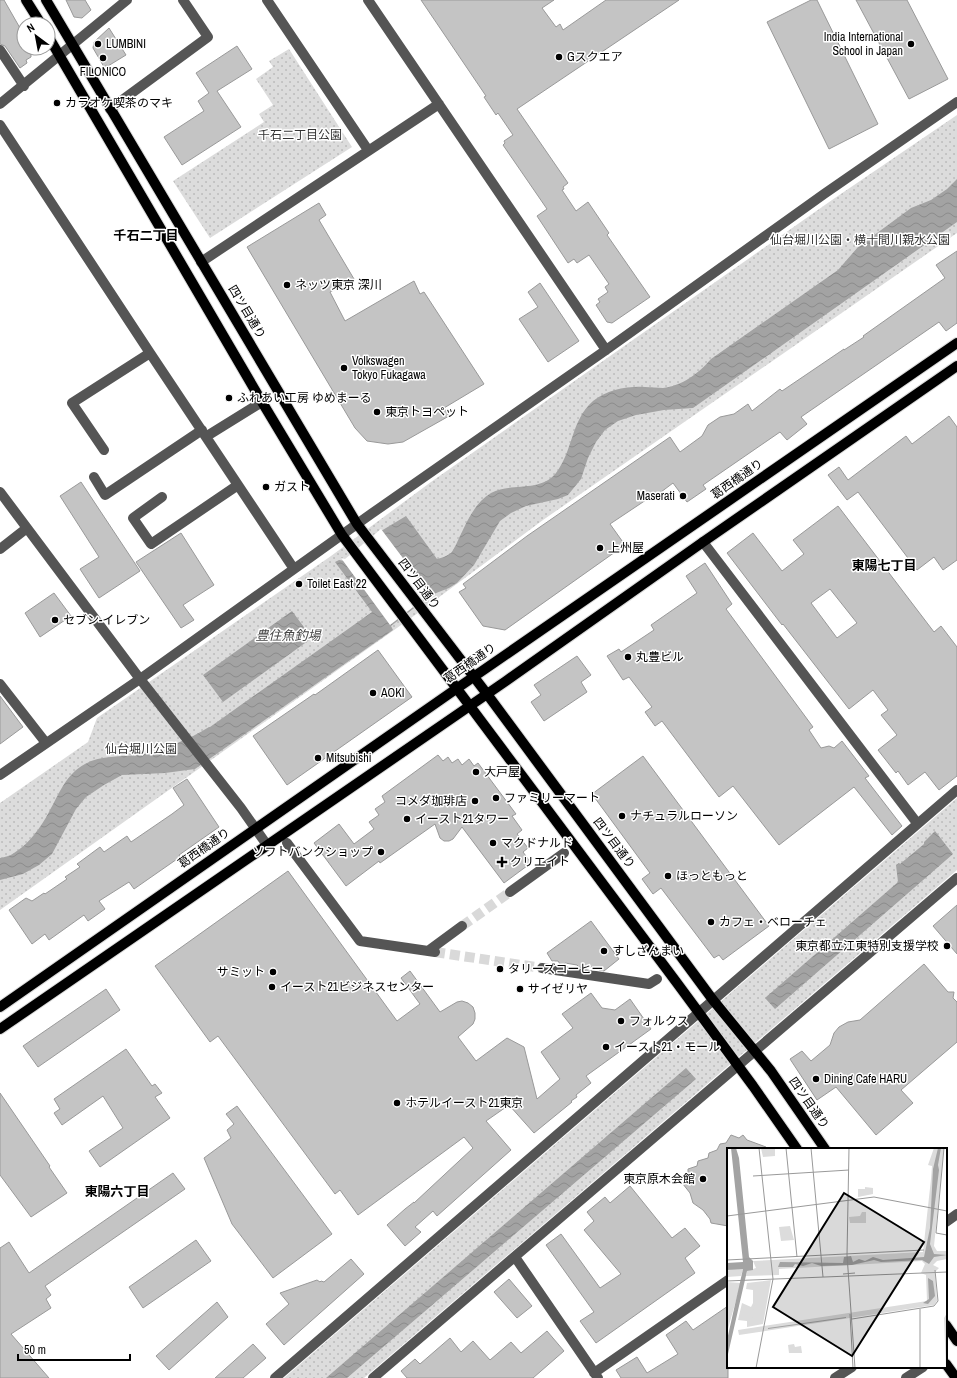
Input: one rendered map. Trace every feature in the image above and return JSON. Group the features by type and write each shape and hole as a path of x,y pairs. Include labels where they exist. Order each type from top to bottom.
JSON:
{"main road":[{"path":"26,0 36,16"},
{"name":"四ツ目通り","path":"46,0 357,524 474,676 715,1002 771,1070 824,1148"},
{"path":"56,50 262,402 342,535 736,1063 796,1148"},
{"name":"葛西橋通り","path":"0,1007 474,676 957,343"},
{"path":"0,1029 487,694 702,542 957,366"},
{"path":"947,1326 957,1340"},
{"path":"947,1365 956,1378"}],"street":[{"path":"0,104 24,86 59,55 127,0"},
{"path":"110,109 208,37 182,0"},
{"path":"267,0 368,150"},
{"path":"368,0 606,350"},
{"path":"0,50 24,86"},
{"path":"0,775 140,679 824,194 957,102"},
{"path":"202,262 439,104"},
{"path":"0,125 294,569"},
{"path":"104,450 72,403 150,353"},
{"path":"94,477 106,495 204,433 262,402"},
{"path":"162,497 133,518 151,544 238,485"},
{"path":"0,492 267,845"},
{"path":"0,549 27,528"},
{"path":"702,542 918,823"},
{"path":"0,684 46,743"},
{"path":"275,1378 700,1015 957,790"},
{"path":"288,843 360,941 431,951 462,926"},
{"path":"510,892 564,853"},
{"path":"373,1378 753,1048 957,878"},
{"path":"542,968 650,984 657,979"},
{"path":"947,1221 957,1214"},
{"path":"515,1256 596,1376 727,1281"},
{"path":"836,1378 851,1368"},
{"path":"906,1378 921,1368"}],"green space":[{"name":"千石二丁目公園","path":"289,49 352,147 210,238 173,181 264,122 259,114 273,105 256,79 273,67 269,61"},
{"name":"仙台堀川公園・横十間川親水公園","path":"957,115 957,233 543,520 411,618 0,910 0,803 88,742 97,718 331,556 431,482 832,200"},
{"path":"957,798 957,870 364,1378 284,1378"}],"water":[{"path":"957,179 957,222 693,408 664,410 636,415 618,421 605,430 596,442 588,458 581,479 568,495 558,499 526,506 511,513 500,521 474,565 457,583 431,595 391,626 393,630 195,769 165,773 122,775 104,785 86,797 76,809 52,854 39,865 23,874 0,880 0,858 12,854 30,840 49,812 68,779 78,768 98,759 139,755 157,751 210,727 372,612 335,562 339,560 345,561 381,531 406,516 437,559 451,553 473,511 481,501 491,493 507,488 542,483 556,473 566,455 580,417 593,401 611,391 638,387 670,387 690,378 711,359 838,270 858,247 911,208 931,200 947,189"},
{"name":"豊住魚釣場","path":"292,611 312,638 223,702 203,675"},
{"path":"935,831 953,854 775,1009 765,998 898,882 896,865 899,863 900,864 924,844 924,842"},
{"path":"686,1068 696,1079 347,1378 326,1378"}],"pier":[{"path":"381,529 430,594 390,625 341,558 345,559"}],"building":[{"path":"0,0 4,0 16,21 16,56 31,57 26,60 27,63 20,68 5,46 0,44"},
{"path":"66,0 85,0 91,10 82,18 74,17"},
{"path":"421,0 554,0 542,8 556,27 560,24 563,30 606,0 679,0 517,109 568,183 562,190 576,211 588,202 609,233 607,235 650,297 612,323 607,322 596,305 600,302 598,299 608,292 605,287 609,284 589,255 577,263 574,259 568,263 537,216 547,209 503,145 505,143 504,141 513,135 498,113 496,115 484,97 486,96"},
{"path":"811,0 817,0 878,124 829,149 767,22"},
{"path":"856,0 907,0 948,79 909,99"},
{"path":"109,28 126,55 104,67 93,48 94,42"},
{"path":"237,46 252,69 217,91 241,127 182,165 164,137 204,111 198,101 209,93 196,73"},
{"path":"319,203 326,215 319,220 354,279 330,292 345,321 414,281 420,294 424,292 484,384 444,408 449,416 403,442 388,444 367,441 355,428 247,247"},
{"path":"957,251 957,323 946,331 939,322 801,417 807,424 787,440 780,432 703,485 706,489 687,502 673,483 653,498 652,496 610,524 625,545 505,630 483,626 459,592 466,588 463,584 527,536 670,437 680,452 702,436 708,425 720,417 734,414 748,404 752,411 780,389 782,391 864,337 863,336 945,278 936,265"},
{"path":"540,283 579,341 548,362 519,319 538,307 528,292"},
{"path":"949,416 957,427 957,560 943,570 934,557 917,570 858,492 847,500 828,475 839,467 848,480 906,436 912,444"},
{"path":"81,482 140,571 99,598 80,569 99,557 60,496"},
{"path":"838,506 934,632 941,626 957,647 957,776 939,790 925,772 908,785 898,771 896,773 878,750 897,735 881,715 888,710 873,690 849,709 727,553 753,533 782,571 804,554 793,540","holes":["830,589 857,623 837,638 811,603"]},
{"path":"181,533 214,585 183,605 194,620 181,628 136,562"},
{"path":"705,563 732,604 726,609 813,727 809,730 821,748 829,746 834,748 842,741 869,776 865,778 902,826 892,835 854,787 779,845 733,786 719,797 662,721 655,726 645,712 652,707 629,677 623,680 607,656 619,649 621,652 654,630 651,625 697,593 686,576"},
{"path":"54,593 71,616 40,637 25,613"},
{"path":"378,650 412,697 287,785 253,736 314,694 315,695"},
{"path":"577,656 591,675 581,682 587,692 544,721 531,702 541,695 534,685"},
{"path":"0,696 23,727 0,744"},
{"name":"イースト21タワー","path":"438,755 443,761 448,757 452,763 458,759 462,765 469,759 474,766 478,763 516,814 512,816 522,830 517,834 528,848 523,852 531,863 504,883 462,827 453,839 444,841 440,838 435,824 380,863 379,861 346,886 314,843 339,824 354,844 374,829 369,822 379,815 375,809 385,802 382,796"},
{"path":"643,756 769,926 723,960 719,955 714,958 661,888 653,894 642,879 650,873 592,794"},
{"path":"187,779 219,827 179,855 180,857 134,889 129,882 99,901 105,909 88,921 84,915 49,940 45,934 32,944 9,910 26,898 32,901 67,879 65,877 80,867 77,864 100,847 104,852 127,836 131,842 172,814 184,805 173,788"},
{"path":"288,871 397,1021 420,1004 401,978 410,971 440,1012 457,1002 462,1001 473,1007 475,1019 473,1024 458,1037 476,1061 507,1038 524,1047 537,1099 560,1079 541,1052 573,1028 562,1014 591,993 602,1008 615,1010 630,999 651,1029 586,1076 591,1083 576,1095 577,1097 571,1101 572,1102 534,1133 509,1105 486,1121 511,1150 437,1216 433,1211 415,1227 421,1232 405,1246 387,1225 414,1203 473,1148 464,1137 358,1215 340,1190 335,1194 218,1036 210,1042 155,966"},
{"path":"957,905 957,954 933,926"},
{"path":"591,921 619,959 604,971 599,970 598,968 586,966 584,968 565,963 564,965 560,964 558,961 552,961 547,953"},
{"path":"924,964 948,992 954,992 953,998 957,1002 957,1042 901,1090 913,1103 876,1135 836,1087 817,1100 790,1059 802,1051 811,1061 830,1045 834,1033 839,1027 848,1022 860,1020"},
{"path":"106,989 120,1010 38,1067 23,1046"},
{"path":"126,1049 152,1086 155,1084 162,1093 155,1097 170,1118 100,1167 89,1151 123,1128 103,1096 62,1125 54,1113 60,1109 54,1099"},
{"path":"0,1093 67,1193 31,1217 0,1175"},
{"path":"237,1106 332,1234 273,1278 232,1224 204,1158 231,1138 227,1130 234,1124 226,1114"},
{"name":"東京原木会館","path":"731,1135 739,1138 743,1135 747,1140 766,1147 727,1148 727,1226 711,1223 710,1219 703,1210 693,1203 690,1193 679,1179 688,1172 688,1169 697,1166 698,1161 708,1158 709,1153 717,1150 720,1144 726,1143"},
{"path":"173,1173 185,1189 45,1286 51,1295 46,1299 51,1308 11,1334 49,1378 0,1378 0,1248 9,1242 29,1273"},
{"path":"630,1186 672,1238 685,1228 700,1246 685,1258 695,1273 596,1343 580,1321 594,1312 546,1245 561,1234 600,1288 621,1274 584,1230 594,1221 587,1212 605,1197 610,1203"},
{"path":"196,1240 211,1261 143,1308 129,1287"},
{"path":"351,1259 364,1274 284,1345 266,1324 289,1304 280,1293 317,1280 324,1282"},
{"path":"509,1279 532,1306 517,1318 494,1292"},
{"path":"217,1302 228,1317 169,1370 156,1356"},
{"path":"727,1307 728,1378 621,1378 616,1370 637,1357 647,1373 678,1354 666,1335 686,1321 693,1330"},
{"path":"547,1331 564,1351 533,1378 407,1378 401,1371 415,1359 420,1364 450,1338 461,1352 473,1341 490,1360 511,1342 521,1353"},
{"path":"253,1344 266,1358 243,1378 215,1378"}],"tunnel":[{"path":"462,926 510,892"},
{"path":"435,952 542,968"}],"place":[{"name":"LUMBINI","path":"98,44"},
{"name":"India International School in Japan","path":"911,44"},
{"name":"Gスクエア","path":"559,57"},
{"name":"FILONICO","path":"103,58"},
{"name":"カラオケ喫茶のマキ","path":"57,103"},
{"name":"ネッツ東京 深川","path":"287,285"},
{"name":"Volkswagen Tokyo Fukagawa","path":"344,368"},
{"name":"ふれあい工房 ゆめまーる","path":"229,398"},
{"name":"東京トヨペット","path":"377,412"},
{"name":"ガスト","path":"266,487"},
{"name":"Maserati","path":"683,496"},
{"name":"上州屋","path":"600,548"},
{"name":"Toilet East 22","path":"299,584"},
{"name":"セブン-イレブン","path":"55,620"},
{"name":"丸豊ビル","path":"628,657"},
{"name":"AOKI","path":"373,693"},
{"name":"Mitsubishi","path":"318,758"},
{"name":"大戸屋","path":"476,772"},
{"name":"ファミリーマート","path":"496,798"},
{"name":"コメダ珈琲店","path":"475,801"},
{"name":"ナチュラルローソン","path":"622,816"},
{"name":"イースト21タワー","path":"407,819"},
{"name":"マクドナルド","path":"493,843"},
{"name":"ソフトバンクショップ","path":"381,852"},
{"name":"クリエイト","path":"502,862"},
{"name":"ほっともっと","path":"668,876"},
{"name":"カフェ・ベローチェ","path":"711,922"},
{"name":"東京都立江東特別支援学校","path":"947,946"},
{"name":"すしざんまい","path":"604,951"},
{"name":"タリーズコーヒー","path":"500,969"},
{"name":"サミット","path":"273,972"},
{"name":"イースト21ビジネスセンター","path":"272,987"},
{"name":"サイゼリヤ","path":"520,989"},
{"name":"フォルクス","path":"621,1021"},
{"name":"イース卜21・モール","path":"606,1047"},
{"name":"Dining Cafe HARU","path":"816,1079"},
{"name":"ホテルイースト21東京","path":"397,1103"},
{"name":"東京原木会館","path":"703,1179"}],"district":[{"name":"千石二丁目","path":"146,235"},
{"name":"東陽七丁目","path":"884,565"},
{"name":"東陽六丁目","path":"117,1191"}],"park label":[{"name":"仙台堀川公園","path":"141,749"}]}
